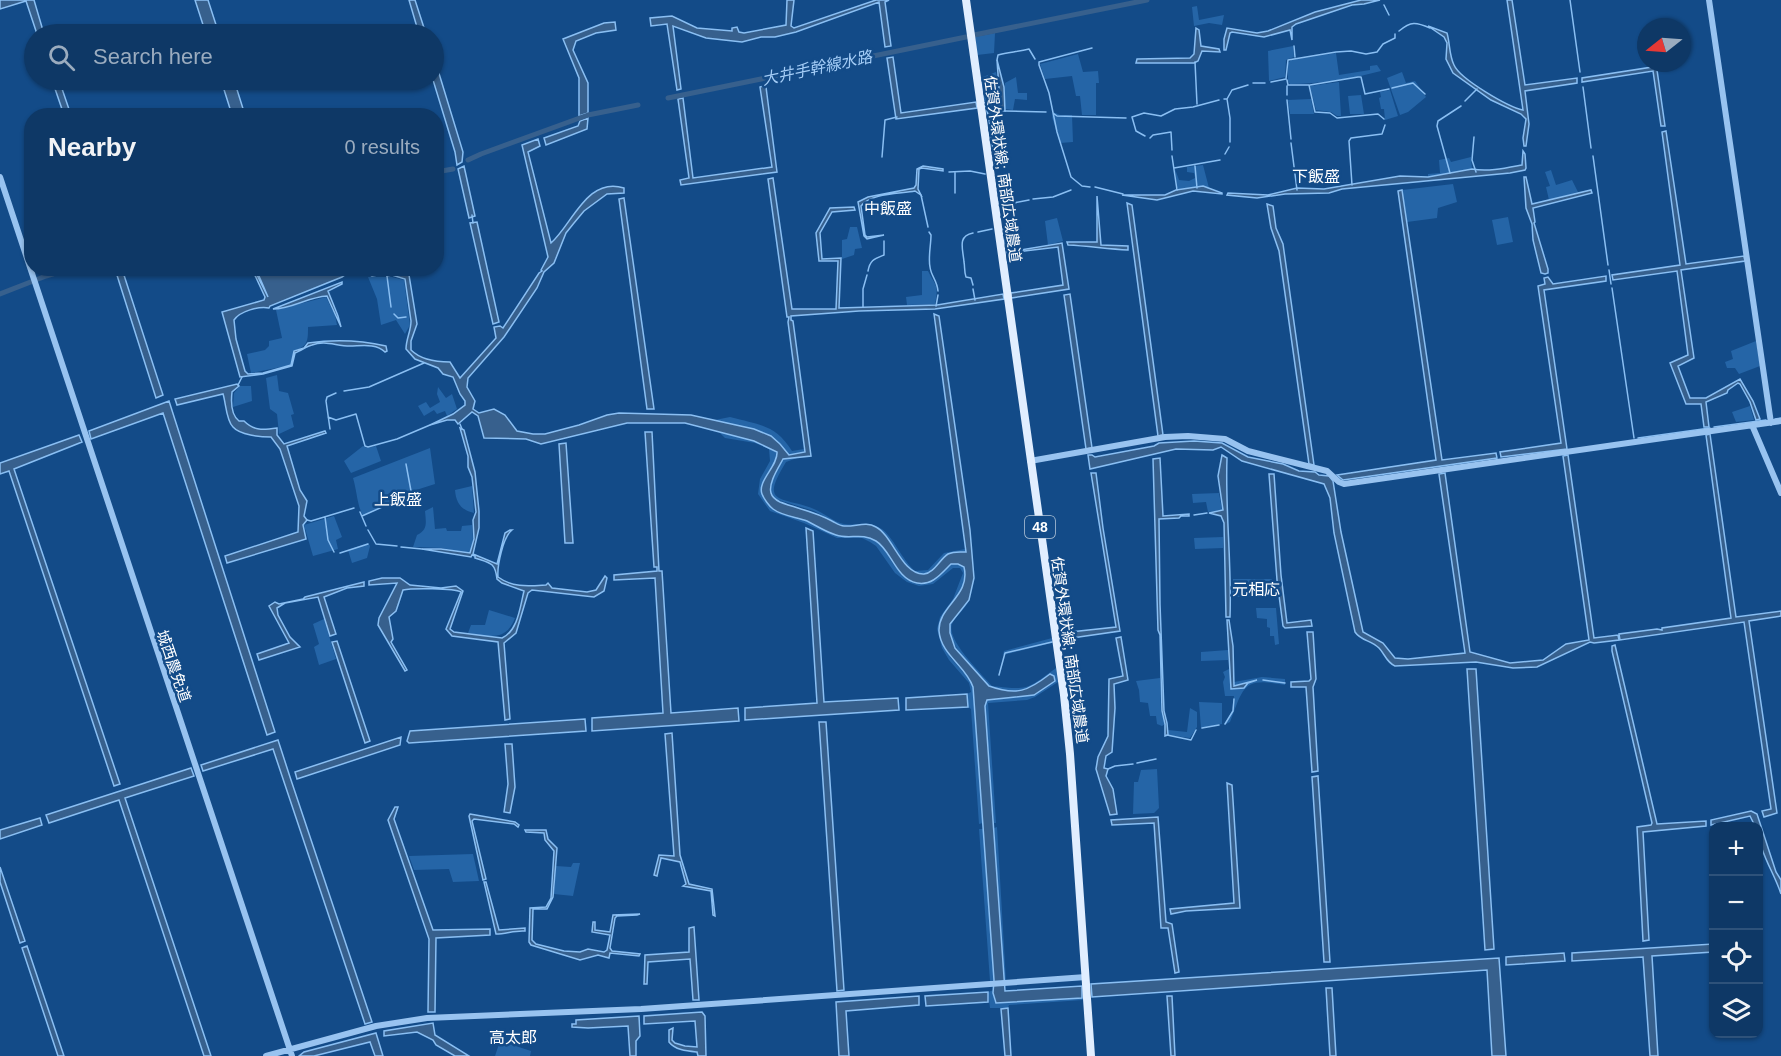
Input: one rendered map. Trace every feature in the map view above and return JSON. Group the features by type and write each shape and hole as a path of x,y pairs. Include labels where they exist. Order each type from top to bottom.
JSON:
{"main road":[{"name":"佐賀外環状線; 南部広域農道","path":"966,0 1069,742 1091,1056"}],"street":[{"path":"1709,0 1771,423"},
{"name":"城西農免道","path":"0,177 24,250"},
{"name":"城西農免道","path":"32,276 291,1052"},
{"path":"1030,461 1165,437 1188,436 1225,439 1248,451 1327,471 1344,484 1781,421"},
{"path":"1752,425 1781,493"},
{"path":"266,1056 291,1052 376,1026 427,1017 641,1009 1086,977"}],"shaded area":[{"path":"0,0 34,0 41,24 34,24 26,1 0,9"},
{"path":"195,0 208,0 216,24 203,24"},
{"path":"409,0 415,0 423,24 416,24"},
{"path":"787,0 794,0 791,26 794,28 876,0 889,0 885,2 891,46 885,47 879,2 796,32 742,42 706,38 673,26 681,89 677,90 667,24 651,26 650,18 672,16 697,28 732,31 732,28 737,27 739,32 744,33 786,25"},
{"path":"1361,0 1380,0 1352,5 1296,24 1292,27 1292,40 1290,30 1264,37 1232,32 1226,50 1224,50 1227,28 1257,33 1268,31 1315,12"},
{"path":"1507,0 1512,0 1525,85 1577,78 1577,83 1525,91 1529,124 1526,146 1524,146 1523,138 1526,119 1521,114 1491,100 1453,73 1446,59 1447,43 1444,37 1428,26 1447,33 1452,61 1465,78 1496,98 1523,110"},
{"path":"1197,6 1199,20 1224,15 1222,25 1209,23 1194,26 1192,7"},
{"path":"615,22 616,30 596,33 576,41 573,50 588,83 588,113 579,116 579,78 563,39 604,23"},
{"path":"1196,28 1199,30 1201,46 1219,49 1220,52 1202,51 1198,61 1194,63 1136,63 1137,59 1190,58 1194,54"},
{"path":"995,33 994,53 977,55 975,37"},
{"path":"1293,46 1294,57 1286,60 1285,77 1269,81 1268,51"},
{"path":"1336,53 1339,75 1370,70 1370,66 1377,65 1381,71 1324,82 1290,84 1288,81 1288,63 1291,60"},
{"path":"1078,54 1083,72 1098,71 1096,115 1082,115 1080,96 1076,96 1072,76 1045,79 1040,64"},
{"path":"893,57 901,113 976,102 977,108 896,119 887,58"},
{"path":"997,60 1004,87 1005,111 996,111 994,122 998,167 995,165 985,103 998,106 1000,103"},
{"path":"1637,69 1637,72 1647,72 1582,82 1582,78"},
{"path":"996,72 1000,95 998,105 983,101 980,78"},
{"path":"1402,72 1406,83 1415,81 1426,97 1408,112 1400,115 1387,78"},
{"path":"1653,72 1657,72 1665,126 1661,126"},
{"path":"1016,77 1018,93 1027,93 1027,100 1015,99 1013,110 1005,109 1005,83"},
{"path":"1339,82 1341,116 1316,110 1310,86"},
{"path":"760,87 766,87 777,172 681,185 680,180 689,178 678,99 683,98 693,178 772,167"},
{"path":"55,90 62,90 69,108 62,108"},
{"path":"224,90 237,90 243,108 230,108"},
{"path":"436,90 444,90 463,152 462,162 457,165 444,108 442,108"},
{"path":"1390,90 1398,116 1385,120 1384,109 1381,109 1379,98 1381,97 1380,92"},
{"path":"1361,95 1364,114 1350,114 1348,96"},
{"path":"1311,99 1314,114 1290,114 1288,100"},
{"path":"1053,112 1060,115 1072,115 1073,142 1060,143 1052,117"},
{"path":"588,118 587,129 546,145 544,138 578,126 580,121"},
{"path":"1666,131 1686,264 1744,256 1745,261 1681,270 1694,358 1678,366 1690,398 1706,398 1740,379 1760,419 1756,420 1750,402 1738,383 1727,393 1706,402 1709,427 1704,427 1701,404 1686,404 1670,363 1688,355 1677,271 1613,280 1612,275 1680,265 1662,132"},
{"path":"538,139 540,146 528,152 551,243 590,195 611,186 624,188 624,193 607,194 584,211 566,233 554,263 544,272 537,288 504,337 468,378 467,387 475,401 473,409 479,413 494,409 505,415 517,431 545,434 619,413 691,415 754,429 771,436 789,455 805,452 789,317 787,317 768,179 773,178 792,309 836,309 838,261 819,261 816,233 830,208 854,207 855,210 832,212 820,233 822,259 841,258 839,308 937,305 1003,294 1004,299 935,309 791,316 811,456 783,459 774,475 770,489 772,496 780,502 819,515 841,526 868,524 876,527 888,538 904,562 916,573 928,573 950,553 966,552 934,314 939,316 970,530 974,578 969,600 950,624 950,633 955,648 989,686 1007,691 1022,690 1050,674 1054,676 1055,681 1034,695 987,700 985,706 1005,991 1082,986 1082,998 996,1003 993,993 994,980 973,687 944,647 939,631 943,615 963,586 964,567 951,564 932,581 917,583 904,576 881,545 871,538 836,535 807,521 785,515 771,508 761,489 777,452 754,441 685,423 627,423 541,444 526,439 484,438 478,416 472,412 458,424 455,420 447,420 430,425 453,414 465,405 465,401 453,377 415,359 406,349 411,321 405,279 395,276 409,276 417,324 411,341 411,350 429,360 450,362 460,378 496,338 494,327 503,328 542,271 548,257 522,145"},
{"path":"1523,151 1525,170 1510,173 1342,189 1329,193 1285,194 1257,198 1227,195 1228,193 1268,195 1297,188 1324,189 1400,176 1428,177 1472,169 1503,168 1522,165"},
{"path":"1471,157 1472,169 1428,177 1428,174 1440,173 1439,160 1449,158 1451,162"},
{"path":"1203,165 1209,188 1202,186 1177,188 1175,169 1179,180 1189,181 1195,178 1194,173 1187,172 1187,167"},
{"path":"464,166 475,216 469,218 458,169"},
{"path":"923,166 943,169 943,171 919,169 918,189 921,195 915,191 886,195 872,199 861,206 865,235 867,237 884,235 867,239 864,236 858,202 868,197 914,188 917,169"},
{"path":"1551,170 1556,185 1572,180 1578,192 1549,200 1546,187 1550,186 1545,172"},
{"path":"1524,177 1526,177 1532,204 1591,190 1592,193 1533,208 1534,223 1548,269 1548,273 1545,274 1541,273 1533,240 1532,224 1526,208"},
{"path":"1453,184 1457,202 1438,208 1437,218 1407,222 1402,190"},
{"path":"1203,186 1222,194 1193,191 1157,200 1122,195 1165,195 1176,190"},
{"path":"1402,190 1442,460 1496,453 1497,458 1343,480 1337,475 1436,460 1398,191"},
{"path":"1097,196 1101,245 1128,246 1128,250 1068,245 1067,242 1097,242"},
{"path":"624,198 654,409 647,409 619,199"},
{"path":"1127,203 1132,205 1163,435 1158,436"},
{"path":"1267,204 1273,206 1276,228 1283,244 1314,465 1309,464 1279,251 1271,228"},
{"path":"1508,217 1513,242 1497,245 1492,220"},
{"path":"1057,218 1063,241 1048,245 1045,221"},
{"path":"477,222 499,322 493,324 470,223"},
{"path":"850,227 857,227 862,248 855,249 854,255 842,259 842,240 847,239"},
{"path":"1003,228 1005,228 1008,252 1062,243 1069,289 1011,298 1011,293 1063,285 1058,247 1007,253"},
{"path":"922,271 928,271 936,286 935,304 907,305 906,297 922,295"},
{"path":"117,276 124,276 163,395 156,398"},
{"path":"255,276 258,276 268,297 259,276 343,276 269,308 250,310 234,320 236,339 245,371 248,374 263,373 291,365 294,351 304,348 308,343 367,342 386,346 387,351 368,346 317,344 295,353 292,366 263,374 240,377 222,312 264,300 265,297"},
{"path":"1606,276 1606,281 1544,290 1567,449 1501,457 1500,452 1561,443 1538,286 1545,284 1544,278 1548,277 1553,284"},
{"path":"368,277 392,277 404,280 410,325 405,334 396,320 381,325 377,299"},
{"path":"342,282 328,291 341,327 327,296 273,309"},
{"path":"1070,294 1092,448 1086,449 1064,295"},
{"path":"326,297 337,325 308,327 306,342 294,351 291,365 251,373 247,354 265,350 269,346 269,341 282,338 276,310"},
{"path":"1756,341 1760,366 1739,374 1735,368 1727,368 1725,362 1733,359 1731,351"},
{"path":"277,375 279,391 288,393 294,414 291,415 294,427 279,434 277,414 270,409 266,378"},
{"path":"237,384 239,386 232,392 232,404 234,415 239,421 244,421 251,427 259,429 277,428 277,435 284,444 325,431 326,433 287,446 300,490 307,501 304,516 307,520 303,525 306,539 227,563 225,556 298,532 299,506 280,449 271,437 245,434 236,430 228,416 223,394 177,405 175,399"},
{"path":"240,386 251,386 252,401 233,407 234,393"},
{"path":"438,387 446,398 452,394 457,409 447,416 445,411 437,414 434,410 424,416 418,406 426,402 430,408 440,402 437,394"},
{"path":"169,401 275,732 267,735 163,413 91,439 89,431"},
{"path":"1750,406 1754,420 1736,422 1732,412"},
{"path":"730,417 773,430 792,451 804,449 805,452 796,453 795,456 789,455 780,444 715,420"},
{"path":"460,428 464,430 475,472 479,528 473,554 497,564 505,533 512,530 503,545 500,559 498,577 504,581 521,586 548,583 552,588 587,592 596,590 605,576 607,578 604,591 594,597 532,590 528,593 516,633 504,643 510,719 505,720 498,642 452,636 446,629 461,592 432,589 403,590 396,611 389,617 393,639 391,642 407,670 405,671 378,625 379,618 397,583 369,585 369,581 382,578 400,578 410,585 441,588 456,586 463,591 450,629 454,632 502,638 512,630 520,611 524,591 502,583 497,579 495,569 491,564 475,556 422,549 470,553 474,539 473,520 476,512 468,456"},
{"path":"718,431 754,441 777,452 777,458 762,486 775,511 806,521 838,536 862,535 879,542 894,565 908,580 918,584 934,581 951,564 964,567 962,588 943,617 950,657 971,681 973,687 983,823 979,824 971,709 968,707 967,694 971,692 969,683 949,660 942,648 937,629 940,617 953,599 963,573 960,568 953,568 933,584 919,586 907,582 895,573 876,546 870,542 862,538 837,538 770,511 758,494 760,479 770,461 769,449 755,443 725,438"},
{"path":"645,432 652,432 659,571 662,571 671,713 738,708 739,721 592,731 592,718 663,713 655,578 614,580 614,575 657,571 657,567 654,567"},
{"path":"1710,434 1736,617 1781,611 1781,616 1749,621 1777,813 1764,817 1762,811 1771,809 1744,622 1620,640 1619,634 1662,630 1662,628 1731,618 1706,435"},
{"path":"79,435 82,442 14,469 120,784 114,786 9,471 0,474 0,463"},
{"path":"1194,441 1222,443 1248,457 1283,464 1299,471 1329,476 1333,481 1341,532 1363,632 1383,643 1395,658 1408,659 1465,653 1439,474 1445,473 1470,652 1510,663 1543,660 1566,644 1589,640 1563,456 1568,455 1594,638 1618,635 1619,640 1590,642 1537,667 1513,668 1476,662 1395,666 1379,648 1355,632 1334,533 1330,498 1324,484 1242,461 1221,447 1213,450 1176,449 1090,469 1088,455 1095,457 1154,446 1159,443"},
{"path":"566,443 573,543 565,543 559,444"},
{"path":"363,446 367,448 376,446 381,461 351,473 344,461"},
{"path":"430,448 435,484 413,491 363,516 353,478"},
{"path":"1222,455 1227,458 1230,617 1226,617 1224,523 1221,516 1209,513 1223,510 1218,476"},
{"path":"797,458 786,462 778,476 774,493 778,497 814,509 840,523 866,524 842,526 814,511 775,499 770,492 771,484 783,459"},
{"path":"1160,458 1163,516 1189,514 1189,516 1179,518 1159,519 1164,711 1168,735 1165,736 1158,630 1153,459"},
{"path":"1091,473 1096,473 1120,631 1065,639 1061,638 1062,636 1070,632 1116,627"},
{"path":"1269,474 1274,474 1281,575 1287,623 1311,620 1312,626 1285,628 1283,626"},
{"path":"472,486 474,513 460,505 455,490"},
{"path":"1219,493 1222,510 1208,512 1206,502 1193,503 1192,494"},
{"path":"433,507 435,529 446,528 447,531 461,531 462,526 472,525 473,539 470,554 442,548 413,547 417,535 425,528 425,511"},
{"path":"334,516 342,537 336,540 338,549 313,556 304,525"},
{"path":"869,524 884,531 915,571 928,570 944,553 965,549 967,552 954,552 947,555 924,574 915,572 905,564 883,532"},
{"path":"806,528 813,531 824,702 898,698 899,710 745,720 745,708 817,703"},
{"path":"1223,537 1223,548 1195,549 1194,538"},
{"path":"368,543 370,546 367,558 352,563 348,550"},
{"path":"1233,579 1272,579 1274,597 1232,597"},
{"path":"364,582 364,586 347,588 324,597 336,634 330,636 318,597 285,603 277,608 278,615 290,637 300,647 259,660 257,654 289,643 269,606 275,602 279,604 303,599"},
{"path":"969,600 952,624 954,639 992,686 1027,687 1056,668 1058,682 1027,700 988,703 996,823 994,823 985,706 987,700 1034,695 1050,674 1035,684 1028,688 1022,690 1007,691 989,686 963,657 952,639 950,631 951,623 954,617"},
{"path":"1256,608 1276,608 1279,644 1275,645 1274,636 1270,636 1267,619 1257,618"},
{"path":"489,610 515,618 507,631 496,636 468,633 471,625 485,625"},
{"path":"324,619 336,659 319,665 314,647 319,644 313,624"},
{"path":"1227,620 1229,620 1233,646 1234,686 1257,680 1248,683 1244,688 1231,689"},
{"path":"1307,632 1313,632 1316,679 1313,687 1318,771 1312,772 1306,687 1291,687 1291,682 1311,679"},
{"path":"1121,637 1128,680 1114,684 1112,752 1106,756 1104,768 1108,769 1106,776 1113,789 1117,814 1110,815 1096,769 1098,757 1108,736 1109,679 1123,676 1116,638"},
{"path":"1052,638 1052,643 1003,655 1004,651"},
{"path":"337,641 370,741 365,743 332,642"},
{"path":"1615,645 1657,824 1706,821 1706,826 1643,832 1649,940 1643,941 1637,827 1652,823 1612,651 1612,646"},
{"path":"1228,650 1228,660 1201,661 1201,652"},
{"path":"1229,669 1234,682 1262,677 1285,679 1285,685 1261,682 1247,687 1242,692 1230,722 1224,725 1232,711 1234,696 1225,696 1223,672"},
{"path":"1467,669 1476,669 1494,949 1485,950"},
{"path":"1160,678 1161,711 1165,724 1162,726 1157,724 1156,716 1150,716 1148,703 1140,702 1136,681"},
{"path":"967,694 968,707 906,710 906,698"},
{"path":"1199,702 1222,703 1222,724 1201,728"},
{"path":"1190,708 1197,712 1197,727 1190,738 1168,735 1168,730 1187,732"},
{"path":"585,719 586,731 409,743 407,741 410,731"},
{"path":"819,722 826,722 844,990 837,991"},
{"path":"672,733 680,855 689,884 712,889 715,916 713,915 711,891 683,886 686,884 680,862 661,858 657,876 654,875 659,855 674,856 665,734"},
{"path":"401,737 400,745 297,779 295,772"},
{"path":"278,740 372,1022 365,1024 273,749 203,771 201,765"},
{"path":"505,744 512,744 515,787 510,813 504,812 508,784"},
{"path":"191,768 194,776 125,798 211,1056 204,1056 119,800 49,823 46,815"},
{"path":"1157,769 1159,808 1154,813 1133,814 1134,782 1138,782 1141,770"},
{"path":"1318,776 1330,962 1324,962 1312,777"},
{"path":"1227,783 1232,785 1240,908 1171,914 1170,909 1234,903"},
{"path":"395,807 398,807 394,819 433,930 490,929 490,935 436,938 435,1012 428,1012 429,939 388,820"},
{"path":"1751,811 1757,814 1760,822 1753,822 1750,816 1724,822 1711,822 1711,820"},
{"path":"470,814 515,822 519,825 518,827 514,824 474,819 472,821 486,879 483,880 469,816"},
{"path":"1158,817 1166,922 1172,924 1179,972 1175,973 1168,928 1161,928 1154,823 1112,825 1111,820"},
{"path":"40,818 42,825 0,839 0,830"},
{"path":"997,827 1006,981 1004,980 994,828"},
{"path":"979,829 983,829 994,980 990,981"},
{"path":"525,830 546,830 548,839 557,848 553,897 547,909 533,909 532,940 536,944 564,951 580,952 588,949 604,952 607,950 610,935 592,932 593,922 595,922 595,930 610,932 613,915 640,914 615,918 610,948 612,951 640,954 639,956 610,953 609,958 598,955 580,960 531,945 529,942 530,908 546,907 551,898 554,851 545,840 544,833 526,832"},
{"path":"1763,832 1776,872 1781,880 1781,894 1763,853"},
{"path":"473,854 479,881 453,882 449,869 414,870 409,856"},
{"path":"573,863 580,863 573,896 554,894 556,866 571,867"},
{"path":"0,867 25,941 20,943 0,882"},
{"path":"484,882 486,882 499,930 525,928 525,931 496,934"},
{"path":"694,927 699,1000 693,1000 690,959 648,962 647,984 644,984 645,955 689,952 689,928"},
{"path":"1709,944 1709,952 1652,956 1658,1056 1650,1056 1643,957 1572,961 1572,953"},
{"path":"27,946 64,1056 58,1056 22,948"},
{"path":"1564,953 1565,961 1506,965 1506,957"},
{"path":"1499,958 1506,1056 1492,1056 1487,970 1092,997 1091,984"},
{"path":"1326,988 1332,988 1336,1056 1330,1056"},
{"path":"994,990 996,1003 1082,998 1083,1000 990,1008 988,992"},
{"path":"988,992 988,1002 926,1006 925,996"},
{"path":"919,996 919,1005 846,1011 849,1056 839,1056 836,1002"},
{"path":"1167,996 1172,996 1175,1056 1171,1056"},
{"path":"1008,1008 1011,1056 1005,1056 1001,1009"},
{"path":"702,1012 705,1016 706,1056 698,1056 697,1052 685,1051 669,1042 669,1030 673,1028 672,1040 675,1043 697,1047 695,1021 644,1024 644,1016"},
{"path":"639,1016 640,1036 636,1041 636,1056 630,1056 628,1026 572,1027 572,1024 576,1024 576,1020"},
{"path":"433,1023 435,1035 469,1056 455,1056 417,1032 384,1036 384,1031"},
{"path":"376,1033 383,1056 375,1056 370,1042 314,1056 299,1056 304,1052"},
{"path":"500,1041 531,1051 530,1056 495,1056"}],"waterway":[{"name":"大井手幹線水路","path":"974,35 1147,0"},
{"path":"1570,0 1580,72"},
{"path":"1384,5 1389,15"},
{"path":"1399,31 1407,25 1414,24 1430,28"},
{"path":"1271,82 1286,79 1288,60 1336,52 1351,51 1366,54 1377,52 1383,44 1395,38 1395,34"},
{"name":"大井手幹線水路","path":"668,98 966,37"},
{"path":"1294,46 1295,57"},
{"path":"1090,187 1082,186 1071,177 1039,62 1092,48"},
{"path":"997,60 998,55 1029,49 1035,59"},
{"path":"1195,62 1197,104"},
{"path":"1310,85 1361,77 1365,94 1389,89"},
{"path":"1287,80 1288,85 1309,85 1315,112 1330,113 1337,118 1378,114 1384,119"},
{"path":"1253,83 1265,83"},
{"path":"1392,88 1413,83 1425,94"},
{"path":"1224,99 1227,99 1232,90 1248,85"},
{"path":"1287,86 1287,95"},
{"path":"1583,87 1591,148"},
{"path":"1465,101 1477,89"},
{"path":"1227,99 1230,142"},
{"path":"1145,136 1136,131 1132,117 1144,113 1161,116 1175,109 1219,100"},
{"path":"1287,100 1291,139"},
{"name":"大井手幹線水路","path":"468,160 588,115 638,105"},
{"path":"1450,173 1437,126 1438,121 1461,106"},
{"path":"1005,111 1046,112"},
{"path":"1053,113 1057,116 1126,118"},
{"path":"882,157 885,120 897,117"},
{"path":"1352,185 1349,141 1351,138 1382,134 1385,125"},
{"path":"1150,138 1153,135 1171,132 1172,150"},
{"path":"1474,137 1472,160 1476,172"},
{"path":"1291,143 1297,190"},
{"path":"1225,154 1229,147"},
{"path":"1172,156 1177,190"},
{"path":"1593,156 1608,265"},
{"path":"1174,168 1220,160"},
{"path":"1195,166 1197,188"},
{"name":"大井手幹線水路","path":"444,171 453,169"},
{"path":"949,172 970,171 985,174"},
{"path":"955,173 955,193"},
{"path":"1095,187 1123,194"},
{"path":"1033,199 1053,197 1071,190"},
{"path":"921,195 928,227"},
{"path":"1003,205 1029,200"},
{"path":"472,215 473,223"},
{"path":"978,232 992,229"},
{"path":"929,232 931,235 930,267 938,291"},
{"path":"973,233 965,237 962,244 965,275 971,278 973,285"},
{"path":"868,271 873,260 884,255 884,241"},
{"path":"1609,270 1611,284"},
{"path":"863,307 863,289 867,275"},
{"name":"大井手幹線水路","path":"0,294 46,276"},
{"path":"387,276 391,307"},
{"path":"1612,288 1634,438"},
{"path":"973,289 975,300"},
{"path":"936,306 938,295"},
{"path":"394,314 398,318 406,317"},
{"path":"344,391 369,387 424,363"},
{"path":"238,385 242,377"},
{"path":"330,429 326,401 327,397 336,393"},
{"path":"328,417 336,420 356,414 365,446 368,447 397,439 430,425"},
{"path":"1775,419 1781,418"},
{"path":"1714,427 1766,420"},
{"path":"460,424 462,429"},
{"path":"1638,438 1710,428"},
{"path":"362,516 407,496 411,491 406,464"},
{"path":"307,520 311,521 354,508"},
{"path":"360,512 366,526"},
{"path":"1194,515 1207,513"},
{"path":"325,517 328,540 334,552"},
{"path":"368,530 376,544 397,546"},
{"path":"340,553 368,544"},
{"path":"401,547 422,549"},
{"path":"999,675 1005,653 1052,642"},
{"path":"1263,680 1285,683"},
{"path":"1225,724 1233,711 1234,699"},
{"path":"1202,728 1219,725"},
{"path":"1167,735 1191,740 1196,730"},
{"path":"1137,763 1156,759"},
{"path":"1108,769 1133,764"}],"district":[{"name":"下飯盛","path":"1316,176"},
{"name":"中飯盛","path":"888,208"},
{"name":"上飯盛","path":"398,499"},
{"name":"元相応","path":"1256,589"},
{"name":"高太郎","path":"513,1037"}]}
